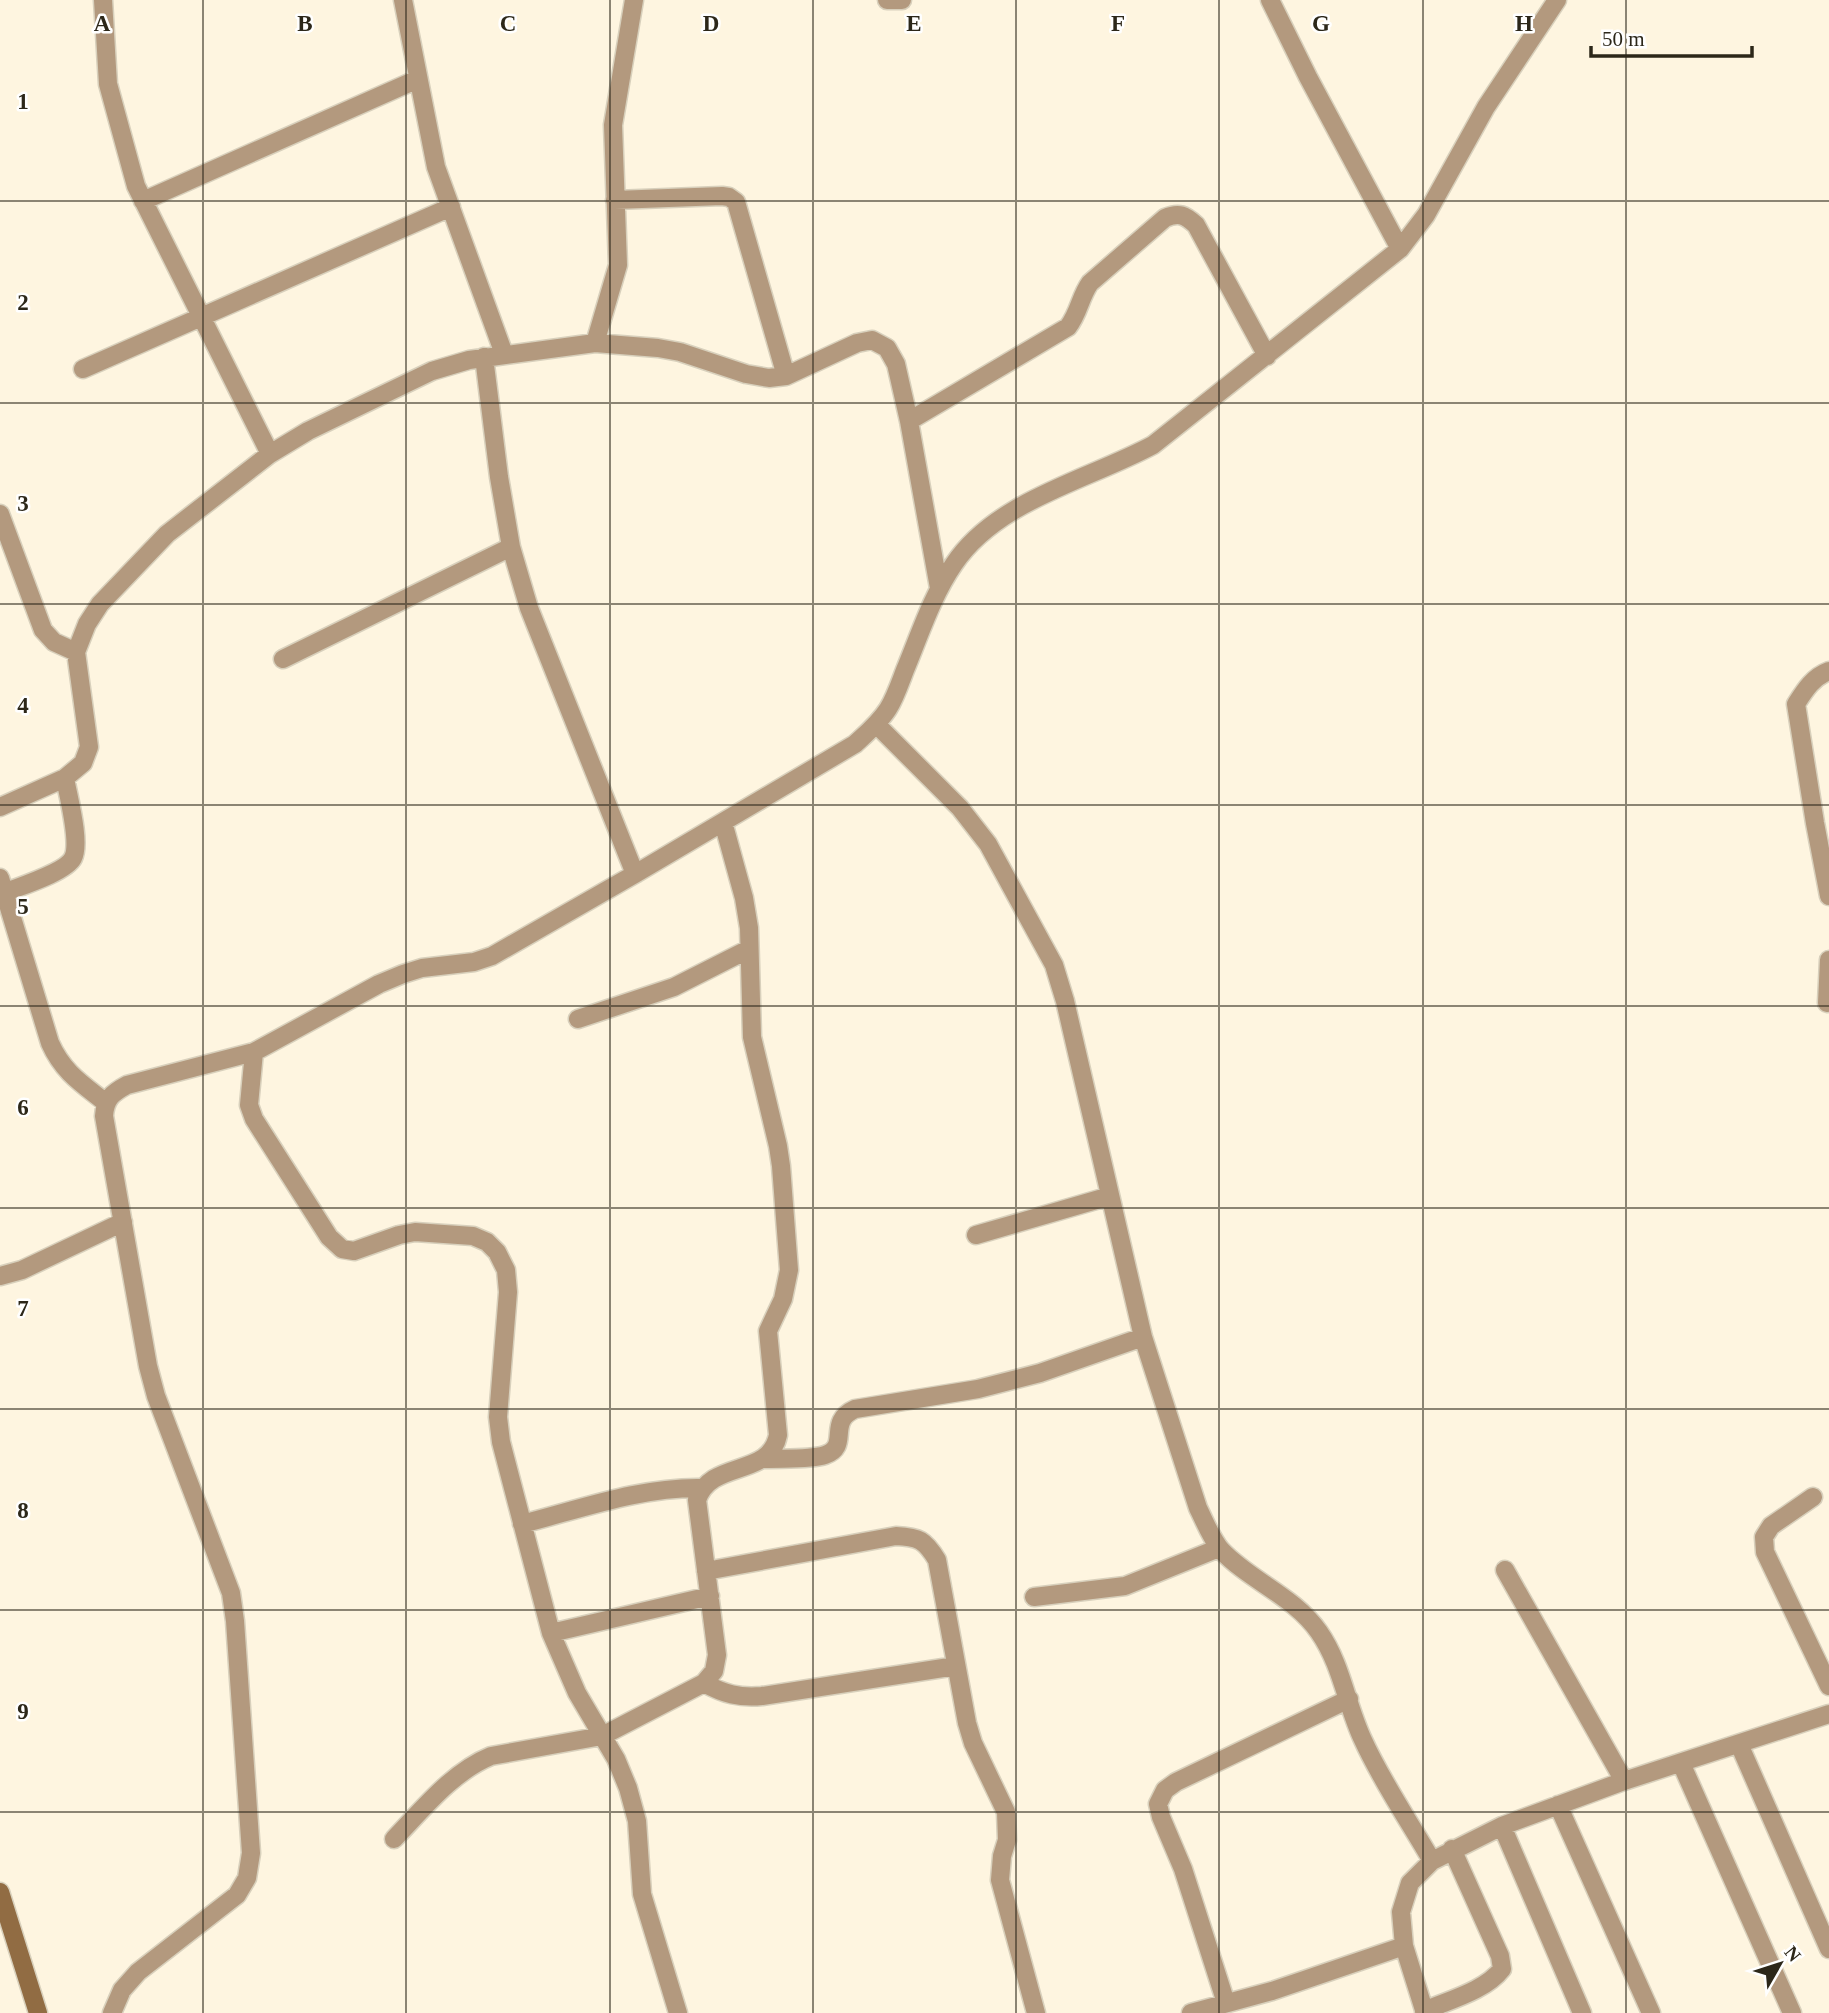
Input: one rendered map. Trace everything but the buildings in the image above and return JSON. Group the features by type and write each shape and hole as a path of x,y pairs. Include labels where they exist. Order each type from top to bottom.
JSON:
{"main road":[{"path":"0,1892 38,2013"}],"street":[{"path":"103,0 108,84 136,187 270,454"},
{"path":"403,0 436,167 504,354"},
{"path":"595,343 618,265 613,125 634,0"},
{"path":"887,0 902,0"},
{"path":"1270,0 1400,249"},
{"path":"113,2013 122,1990 138,1972 237,1895 247,1878 251,1853 231,1593 156,1396 148,1366 104,1116 105,1102 114,1092 127,1085 254,1052 379,984 403,974 422,968 474,962 492,956 855,744 877,725 890,707 939,588 955,562 973,541 996,521 1025,504 1153,445 1400,249 1426,215 1486,107 1558,0"},
{"path":"142,201 418,79"},
{"path":"615,200 722,196 736,202 786,376"},
{"path":"83,369 451,207"},
{"path":"909,421 1068,327 1077,316 1083,293 1090,283 1175,214 1186,216 1196,225 1267,356"},
{"path":"2,801 65,778 83,763 89,747 78,683 76,652 87,624 100,604 167,534 270,454 307,431 432,372 484,357 595,343 680,352 746,374 769,377 786,376 856,343 872,340 887,348 897,364 939,588"},
{"path":"484,357 511,547 529,608 635,874"},
{"path":"0,514 43,630 54,642 76,652"},
{"path":"283,659 511,547"},
{"path":"1829,671 1819,675 1806,688 1796,704 1829,896"},
{"path":"877,725 960,808 988,844 1054,965 1065,1001 1143,1337 1198,1507 1219,1548 1308,1617 1321,1634 1342,1676 1364,1742 1432,1861"},
{"path":"65,778 76,846 73,859 64,867 3,885 50,1043 59,1063 105,1102"},
{"path":"723,822 744,898 749,928 752,1037 778,1146 789,1270 783,1299 768,1331 778,1435 775,1448 765,1459"},
{"path":"578,1019 674,987 749,949"},
{"path":"1827,1003 1829,960"},
{"path":"254,1052 249,1105 254,1119 329,1237 342,1249 354,1251 415,1232 474,1236 487,1242 498,1252 506,1270 508,1292 498,1417 501,1442 551,1633 577,1693 616,1759 628,1788 637,1821 642,1894 678,2013"},
{"path":"976,1235 1110,1196"},
{"path":"0,1276 22,1270 123,1222"},
{"path":"394,1839 461,1772 476,1762 491,1756 602,1736 704,1683 714,1671 717,1655 697,1500 701,1488 710,1479 765,1459 824,1456 834,1450 839,1440 839,1422 845,1413 855,1409 990,1385 1040,1373 1143,1337"},
{"path":"522,1524 641,1493 673,1488 701,1488"},
{"path":"1813,1497 1771,1526 1764,1537 1765,1552 1829,1686"},
{"path":"706,1571 896,1536 915,1537 928,1545 937,1560 973,1742 1006,1812 1007,1840 1002,1856 1000,1880 1036,2013"},
{"path":"1034,1597 1125,1586 1219,1548"},
{"path":"1505,1570 1624,1781"},
{"path":"551,1633 709,1596"},
{"path":"704,1683 733,1696 762,1696 957,1666"},
{"path":"1226,2003 1183,1868 1158,1804 1165,1790 1176,1782 1349,1699"},
{"path":"1452,1849 1500,1956 1502,1969 1485,1984 1425,2012 1404,1946 1401,1912 1410,1883 1432,1861 1452,1849 1502,1826 1558,1805 1829,1714"},
{"path":"1739,1744 1829,1949"},
{"path":"1681,1763 1792,2013"},
{"path":"1558,1805 1651,2013"},
{"path":"1502,1826 1582,2013"},
{"path":"1191,2013 1272,1991 1404,1946"}]}
